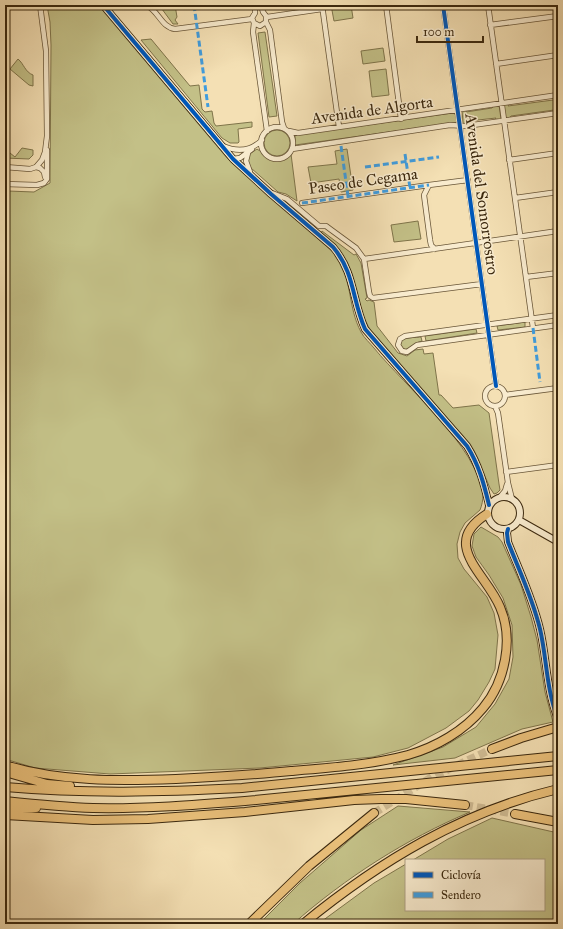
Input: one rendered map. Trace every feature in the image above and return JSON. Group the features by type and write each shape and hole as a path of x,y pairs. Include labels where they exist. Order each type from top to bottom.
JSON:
{"highway":[{"path":"5,765 49,776 96,780 142,780 243,776 337,767 386,760 430,747 454,734 471,722 491,698 501,677 504,665 506,635 501,608 492,590 470,559 466,542 472,526 488,510"},
{"path":"492,749 558,727"},
{"path":"5,787 96,792 148,792 242,788 558,756"},
{"path":"5,801 93,808 193,805 269,799 555,770"},
{"path":"5,772 47,784 82,788 96,792"},
{"path":"303,924 355,883 421,842 478,814 509,802 555,790"},
{"path":"5,814 93,820 148,819 245,812 354,800 406,799 465,805"},
{"path":"5,810 32,808 46,805"},
{"path":"249,924 309,866 374,812"},
{"path":"515,814 558,822"}],"street":[{"path":"5,184 42,184 46,182 47,179 46,50 40,5"},
{"path":"103,5 233,158 339,254 349,273 365,329 460,436 472,453 490,494 499,498 506,497 512,499 520,508 519,520 508,529 499,529"},
{"path":"146,5 154,10 163,24 168,28 177,30 253,21 260,26 266,20 322,7 339,127"},
{"path":"255,5 253,32 266,131 262,140 262,147 268,155 277,159 286,156 292,149 293,139 289,132 284,128 275,127 266,131"},
{"path":"261,5 270,30 284,128"},
{"path":"386,5 401,119"},
{"name":"Avenida del Somorrostro","path":"443,5 496,386"},
{"path":"488,5 533,328"},
{"path":"255,13 258,11 263,12"},
{"path":"490,25 558,16"},
{"path":"496,64 558,55"},
{"name":"Avenida de Algorta","path":"289,132 298,133 401,119 558,95"},
{"name":"Avenida de Algorta","path":"292,149 450,125 460,126 558,113"},
{"path":"221,145 236,151 249,150 262,140"},
{"path":"36,167 42,160 46,146"},
{"path":"233,158 234,155 256,147 262,147"},
{"path":"249,150 246,158 246,164 248,170 255,179"},
{"path":"509,160 558,153"},
{"path":"5,167 40,168 44,172 44,180 42,184"},
{"name":"Paseo de Cegama","path":"302,203 468,180"},
{"name":"Paseo de Cegama","path":"429,185 424,195 430,240 434,249"},
{"path":"269,192 287,199 319,226 330,228 356,248 364,259 369,292 370,296 373,298 482,284"},
{"path":"514,198 558,192"},
{"path":"364,259 558,231"},
{"path":"526,277 558,273"},
{"path":"558,315 405,336 400,339 398,345 402,351 407,352 417,344 558,324"},
{"path":"496,386 502,389 505,395 504,402 497,406 488,403 485,395 488,390 496,386"},
{"path":"505,395 558,388"},
{"path":"497,406 506,472 512,499"},
{"path":"506,472 558,466"},
{"path":"483,478 490,523 499,529 508,542 532,602 540,628 551,698 558,719"},
{"path":"488,510 505,491 508,483"},
{"path":"519,520 558,542"},
{"path":"508,529 508,542"}],"shaded area":[{"path":"47,5 98,5 227,158 334,253 344,272 354,312 362,334 454,437 468,457 478,476 483,495 482,504 480,510 465,523 460,532 457,544 458,558 464,569 487,597 494,613 498,635 495,669 478,700 469,711 446,728 408,748 373,757 260,768 110,774 35,768 5,759 5,188 8,188 8,191 34,192 50,183 51,45 50,22"},
{"path":"159,5 175,5 177,17 175,20 178,24 173,24"},
{"path":"331,5 351,5 353,18 334,21"},
{"path":"265,32 277,116 269,117 258,33"},
{"path":"151,39 190,86 199,85 202,109 205,112 212,111 216,126 252,122 252,127 238,129 238,143 230,143 222,138 141,40"},
{"path":"383,48 385,61 363,64 361,51"},
{"path":"18,59 28,72 33,75 33,86 29,85 10,69"},
{"path":"386,69 389,95 372,97 369,71"},
{"path":"558,97 558,112 554,112 554,110 511,116 509,119 505,117 504,105 510,103 508,106 553,100"},
{"path":"495,105 499,105 501,119 494,121 496,118 469,121 467,125 463,123 462,110 467,109 466,112 492,108"},
{"path":"453,113 456,115 457,122 454,123 295,145 295,135"},
{"path":"277,130 286,134 290,143 286,152 277,156 268,152 264,143 268,134"},
{"path":"22,148 33,150 33,155 29,159 5,158 5,149 15,157"},
{"path":"257,149 273,160 285,158 291,154 297,201 286,194 278,192 251,168 247,161 248,155"},
{"path":"347,149 353,190 341,192 339,179 311,183 308,167 337,164 335,151"},
{"path":"418,221 421,239 394,242 391,225"},
{"path":"322,231 354,255 356,254 361,263 367,298 365,299 367,301 369,300 374,302 377,326 398,353 407,356 415,350 423,349 424,354 433,353 439,395 441,395 453,408 479,405 489,413 500,490 497,493 494,494 490,488 478,460 465,438 383,348 370,330 363,316 352,274 347,262 338,248 321,233"},
{"path":"525,322 525,327 498,330 497,326"},
{"path":"476,329 477,333 426,341 425,336"},
{"path":"421,337 422,341 406,350 401,347 401,343 404,339"},
{"path":"481,527 498,537 502,542 521,585 537,640 545,692 553,722 522,729 455,758 393,765 443,747 476,727 495,704 509,679 513,657 512,625 503,598 476,557 472,546 474,534"},
{"path":"398,806 470,812 423,834 377,861 355,875 293,924 259,924 300,883 361,830"},
{"path":"492,818 558,833 558,924 318,924 374,883 405,865 405,911 545,911 545,859 415,859 448,839"}],"tunnel":[{"path":"374,813 432,777 492,749"},
{"path":"465,805 515,814"}],"marked path":[{"path":"194,5 208,107"},
{"path":"341,146 348,196"},
{"path":"405,154 410,188"},
{"path":"365,167 439,157"},
{"path":"302,203 429,185"},
{"path":"533,328 540,382"}],"cycle path":[{"path":"103,5 233,159 333,247 340,257 349,277 365,329 467,446 478,467 489,505"},
{"path":"443,5 496,386"},
{"path":"508,529 508,542 530,596 540,629 551,696 558,719"}]}
